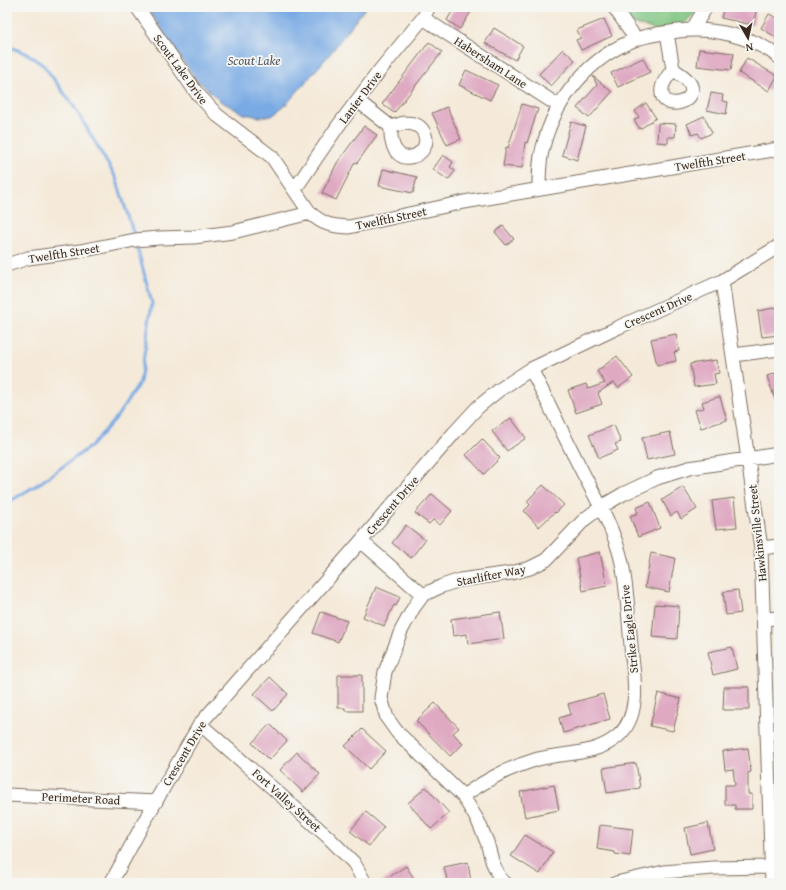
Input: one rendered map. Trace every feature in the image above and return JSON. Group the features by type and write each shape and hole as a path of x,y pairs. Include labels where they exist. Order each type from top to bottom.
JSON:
{"street":[{"name":"Scout Lake Drive","path":"136,7 196,92 217,116 272,157 310,213"},
{"path":"614,7 636,39"},
{"path":"692,30 706,7"},
{"name":"Lanier Drive","path":"295,189 338,126 380,70 426,13"},
{"name":"Habersham Lane","path":"426,13 559,106"},
{"path":"539,189 542,148 559,106 568,92 585,72 609,54 636,39 692,30 712,31 741,38 765,48 779,57"},
{"path":"667,33 673,69"},
{"path":"358,101 391,127"},
{"name":"Twelfth Street","path":"7,265 28,258 80,251 136,240 194,237 233,232 310,213 318,220 331,226 349,227 464,202 779,149"},
{"name":"Crescent Drive","path":"111,883 200,724 361,541 454,432 478,407 499,390 531,369 619,327 722,281 779,246"},
{"name":"Hawkinsville Street","path":"722,281 761,548 772,883"},
{"path":"734,356 779,349"},
{"name":"Strike Eagle Drive","path":"462,796 486,780 511,768 537,759 594,750 607,744 619,736 627,725 632,713 635,693 622,563 600,507 531,369"},
{"name":"Starlifter Way","path":"505,883 499,877 492,861 487,842 478,821 462,796 397,732 387,718 382,698 386,672 401,631 414,606 423,595 442,586 460,580 511,573 530,568 546,560 585,519 600,507 657,478 689,468 779,454"},
{"path":"361,541 423,595"},
{"path":"761,548 779,546"},
{"path":"764,619 779,618"},
{"name":"Fort Valley Street","path":"200,724 328,837 354,863 366,883"},
{"name":"Perimeter Road","path":"7,795 156,802"},
{"path":"616,883 664,872 713,868 771,867"}],"green space":[{"path":"620,7 699,7 685,23 669,29 656,30 634,24 627,18"}],"water":[{"name":"Scout Lake","path":"147,7 366,7 330,54 284,107 272,116 260,117 244,114 220,101 196,79"}],"building":[{"path":"455,7 474,7 460,29 447,20"},
{"path":"724,7 757,7 753,25 721,18"},
{"path":"769,14 779,19 779,39 761,28"},
{"path":"604,19 612,36 581,50 576,40 581,38 577,30"},
{"path":"494,28 523,46 515,60 485,43"},
{"path":"429,42 442,52 394,113 382,104"},
{"path":"563,49 575,60 551,86 539,74"},
{"path":"699,49 734,53 731,70 697,66"},
{"path":"643,58 650,72 618,87 611,73"},
{"path":"747,58 777,76 769,91 739,73"},
{"path":"466,70 498,85 490,100 459,85"},
{"path":"593,76 612,92 589,118 577,108 597,85"},
{"path":"711,93 723,95 722,101 728,102 726,114 707,110"},
{"path":"646,103 656,118 640,129 634,120 639,117 635,111"},
{"path":"522,104 538,109 527,143 525,142 522,168 503,166 506,147 508,148"},
{"path":"447,107 461,139 447,145 432,113"},
{"path":"704,116 712,133 701,138 698,133 692,135 687,124"},
{"path":"571,122 586,126 577,160 562,155"},
{"path":"658,123 676,124 675,137 668,137 668,143 657,142"},
{"path":"364,126 377,135 357,163 355,162 336,200 322,193 337,163"},
{"path":"443,155 453,162 450,167 455,171 448,180 433,169"},
{"path":"383,169 417,177 413,193 379,186"},
{"path":"503,226 514,239 506,245 495,232"},
{"path":"779,307 779,335 762,337 758,311"},
{"path":"676,334 679,351 674,352 676,361 657,365 651,339"},
{"path":"617,356 633,377 618,388 614,382 598,393 602,404 576,413 568,390 586,384 588,389 605,383 597,371"},
{"path":"716,360 719,373 714,374 716,384 694,387 690,364"},
{"path":"779,372 779,408 778,408 767,376"},
{"path":"720,397 727,420 701,428 695,410 704,408 702,402"},
{"path":"511,418 526,438 507,451 492,431"},
{"path":"614,425 621,442 615,444 618,450 599,458 589,435"},
{"path":"670,432 675,454 647,460 642,438"},
{"path":"482,439 500,458 484,474 466,455"},
{"path":"543,485 564,505 539,527 524,511 530,505 527,501"},
{"path":"683,487 697,509 681,519 677,512 671,516 662,500"},
{"path":"432,494 452,511 440,525 433,520 429,524 415,513"},
{"path":"734,498 737,527 716,529 712,501"},
{"path":"650,502 660,528 638,537 630,516 638,513 636,508"},
{"path":"406,525 425,540 411,558 392,543"},
{"path":"600,552 607,586 583,591 576,558"},
{"path":"651,553 675,558 669,592 645,587"},
{"path":"376,587 400,597 396,606 394,605 384,626 363,617"},
{"path":"738,590 741,613 726,615 723,592"},
{"path":"655,604 679,606 677,639 652,637"},
{"path":"321,612 347,621 338,642 313,633"},
{"path":"500,612 504,639 468,644 467,634 453,636 451,619"},
{"path":"732,647 737,669 713,675 708,652"},
{"path":"338,675 362,675 362,711 345,711 345,708 338,708"},
{"path":"270,677 288,694 273,711 254,694"},
{"path":"724,687 749,687 749,710 723,710"},
{"path":"658,693 681,699 673,731 650,726"},
{"path":"603,694 610,719 563,733 559,718 571,714 568,704"},
{"path":"435,703 459,728 453,733 463,744 450,756 416,721"},
{"path":"270,724 287,741 269,760 252,743"},
{"path":"362,729 386,751 369,769 345,746"},
{"path":"748,748 751,772 748,773 748,794 752,794 752,809 735,809 735,805 725,805 725,785 735,785 733,769 725,770 723,751"},
{"path":"297,752 320,774 303,792 280,770"},
{"path":"636,763 640,788 607,793 603,768"},
{"path":"554,785 559,810 525,817 520,792"},
{"path":"426,787 449,813 431,829 408,803"},
{"path":"366,812 384,827 369,846 350,831"},
{"path":"708,823 713,849 690,854 685,828"},
{"path":"600,825 633,829 630,856 597,849"},
{"path":"525,835 553,852 540,874 511,856"},
{"path":"468,862 471,883 448,883 444,867"},
{"path":"406,866 417,883 380,883"}],"waterway":[{"path":"7,46 28,54 44,66 75,108 116,178 135,238"},
{"path":"7,503 40,483 91,446 116,418 140,382 152,303 136,243"}]}
